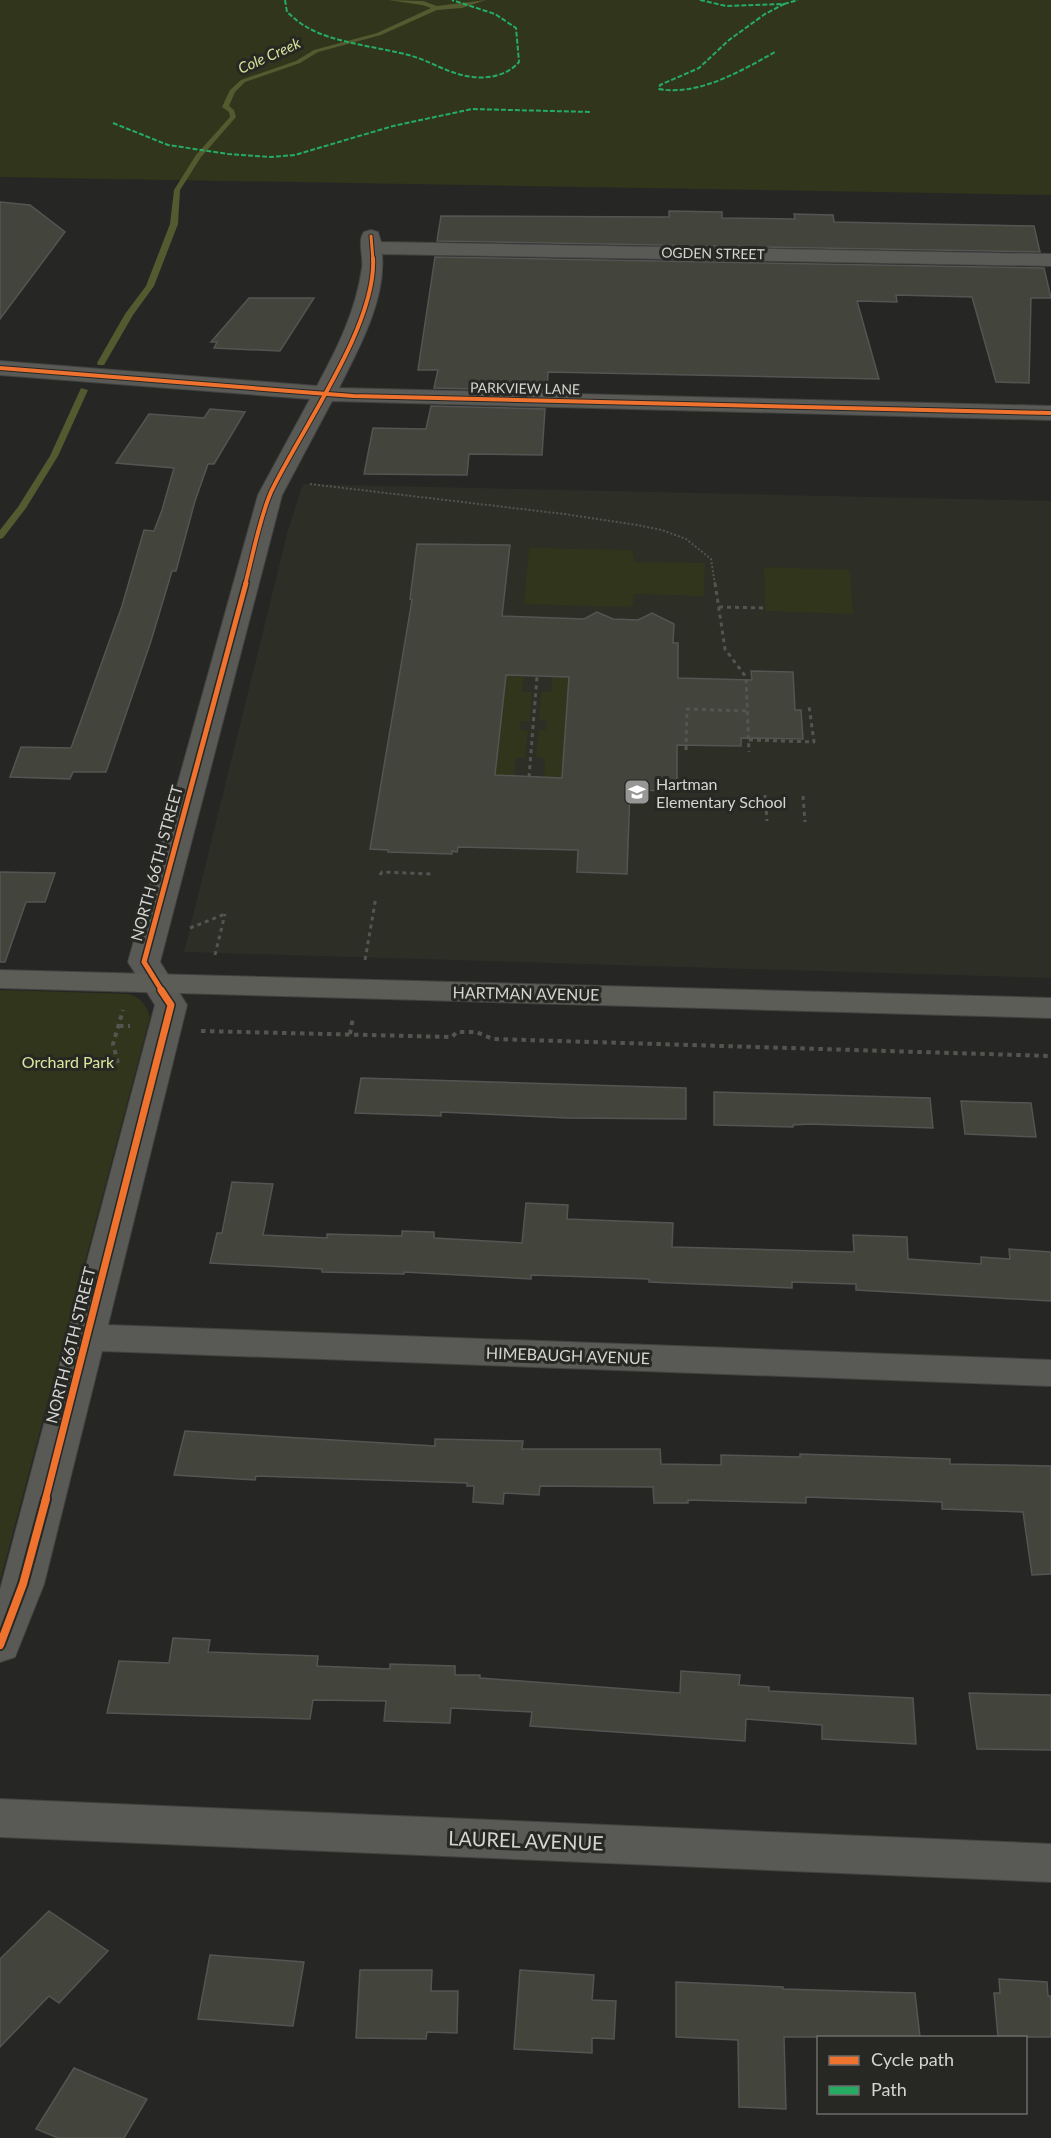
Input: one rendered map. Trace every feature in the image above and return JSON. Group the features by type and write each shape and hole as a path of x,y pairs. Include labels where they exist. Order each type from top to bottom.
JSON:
{"main road":[{"name":"HARTMAN AVENUE","path":"0,979 1051,1008"}],"street":[{"name":"OGDEN STREET","path":"373,242 1051,260"},
{"name":"NORTH 66TH STREET","path":"0,1645 23,1584 34,1545 171,1005 144,962 197,759 270,495 284,465 347,354 360,322 375,262 373,242"},
{"name":"PARKVIEW LANE","path":"0,368 323,395 1051,412"},
{"name":"HIMEBAUGH AVENUE","path":"86,1337 1051,1373"},
{"name":"LAUREL AVENUE","path":"0,1818 1051,1863"}],"path":[{"path":"300,483 575,515 662,530 701,549 711,559 725,649 746,677 749,752"},
{"path":"719,607 765,608"},
{"path":"529,777 537,677"},
{"path":"749,740 814,742 809,706"},
{"path":"686,750 687,709 748,711"},
{"path":"765,795 767,821"},
{"path":"802,796 805,822"},
{"path":"380,875 382,872 431,874"},
{"path":"365,959 376,897"},
{"path":"184,931 225,914 215,955"},
{"path":"199,1031 452,1037 457,1032 471,1030 484,1032 494,1039 1051,1056"}],"shaded area":[{"name":"Hartman Elementary School","path":"303,484 1051,501 1051,978 184,952 288,530"}],"green space":[{"path":"0,0 1051,0 1051,195 0,177"},
{"path":"529,548 632,550 635,562 705,563 704,596 634,594 633,605 626,607 524,604"},
{"path":"764,567 850,570 853,614 765,611"},
{"path":"506,675 524,675 522,692 532,692 530,721 520,721 520,730 528,731 525,758 516,758 514,776 495,775"},
{"path":"552,676 569,677 562,778 544,777 545,758 536,757 539,730 546,730 547,721 539,720 541,692 551,692"},
{"name":"Orchard Park","path":"0,990 128,994 142,1002 150,1017 0,1581"}],"building":[{"path":"0,202 30,205 65,232 0,319"},
{"path":"669,211 722,212 722,218 795,219 794,214 833,215 834,222 1034,226 1040,252 437,241 441,216 669,217"},
{"path":"435,257 1044,268 1051,298 1031,298 1029,383 996,382 972,297 896,295 897,302 857,301 879,379 548,372 547,391 434,388 438,370 418,370"},
{"path":"249,298 314,298 280,351 214,348 217,342 211,342"},
{"path":"431,406 545,409 542,455 469,454 467,475 364,474 373,428 426,429"},
{"path":"210,409 245,412 214,464 208,464 195,501 176,571 172,571 151,641 106,772 73,772 70,779 10,777 21,747 71,748 122,606 144,530 154,531 162,510 174,468 116,463 149,414 204,418"},
{"path":"417,544 510,545 502,616 584,619 597,612 613,619 638,620 652,613 674,624 673,643 678,643 678,678 752,680 751,671 793,672 795,710 801,710 803,739 741,738 741,746 677,745 677,784 672,784 672,791 630,790 627,874 577,872 578,850 458,847 457,852 452,851 452,854 388,852 388,850 370,849 412,600 410,599","holes":["506,675 569,677 562,778 495,775"]},
{"path":"0,872 55,873 45,902 26,902 5,962 0,962"},
{"path":"361,1078 686,1088 686,1119 567,1118 441,1112 441,1116 355,1113"},
{"path":"714,1092 930,1098 933,1128 810,1124 793,1125 793,1127 714,1125"},
{"path":"961,1101 1031,1103 1036,1137 965,1134"},
{"path":"232,1182 273,1184 263,1235 327,1238 327,1234 402,1236 402,1231 434,1232 434,1238 522,1243 526,1203 568,1205 567,1219 673,1223 672,1247 854,1252 853,1235 907,1237 908,1259 981,1264 981,1257 1010,1259 1009,1249 1051,1252 1051,1301 856,1290 856,1284 792,1282 792,1288 649,1282 649,1279 531,1275 531,1279 404,1272 404,1274 322,1272 322,1269 210,1263 217,1233 222,1233"},
{"path":"185,1431 435,1446 435,1439 523,1441 522,1449 660,1449 661,1464 721,1465 721,1455 800,1457 800,1454 950,1459 950,1464 1051,1466 1051,1574 1032,1575 1023,1512 942,1509 942,1502 806,1497 806,1503 688,1500 688,1503 654,1503 653,1487 540,1486 539,1495 504,1493 503,1504 473,1502 474,1486 467,1486 467,1483 256,1476 255,1480 174,1475"},
{"path":"173,1638 210,1640 208,1652 318,1656 317,1666 390,1669 390,1664 455,1666 455,1675 480,1675 480,1678 680,1693 681,1671 740,1675 739,1685 769,1687 769,1691 913,1698 916,1744 822,1739 822,1725 746,1719 745,1741 530,1726 532,1712 451,1708 450,1723 384,1721 386,1701 313,1700 310,1719 107,1713 119,1661 169,1663"},
{"path":"969,1693 1051,1695 1051,1750 977,1749"},
{"path":"49,1911 108,1951 59,2003 49,1996 0,2047 0,1959"},
{"path":"210,1955 304,1962 293,2026 198,2019"},
{"path":"360,1970 432,1970 431,1991 458,1991 457,2033 427,2032 426,2039 356,2038"},
{"path":"520,1970 594,1975 592,2000 616,2001 614,2039 592,2038 592,2053 514,2049"},
{"path":"999,1979 1047,1982 1048,1996 1051,1996 1051,2037 998,2036 994,1993 1000,1993"},
{"path":"676,1982 783,1987 783,1989 915,1993 920,2036 784,2037 786,2109 739,2107 738,2040 676,2037"},
{"path":"74,2068 147,2099 124,2138 58,2138 36,2129"}],"waterway":[{"path":"391,0 423,3 436,8"},
{"name":"Cole Creek","path":"436,8 462,6 483,0"},
{"name":"Cole Creek","path":"101,363 129,314 150,286 174,224 177,190 198,156 233,117 232,111 225,107 232,91 243,81 298,62 316,51 379,34 436,8"},
{"name":"Cole Creek","path":"0,536 22,508 54,456 84,390"}],"marked path":[{"path":"285,0 287,12 312,30 411,56 457,74 485,77 511,70 519,62 516,28 495,14 452,0"},
{"path":"700,0 726,6 784,4 765,14 729,40 699,68 660,85 659,89 686,90 702,86 735,73 775,52"},
{"path":"784,4 798,0"},
{"path":"113,123 168,145 228,154 271,157 295,155 393,126 472,109 591,112"}],"cycle path":[{"path":"0,1645 23,1584 34,1545 171,1005 144,962 197,759 270,495 338,367 355,332 367,298 373,266 371,236"},
{"path":"0,368 353,396 1051,413"}],"place":[{"name":"Hartman Elementary School","path":"637,792"}]}
